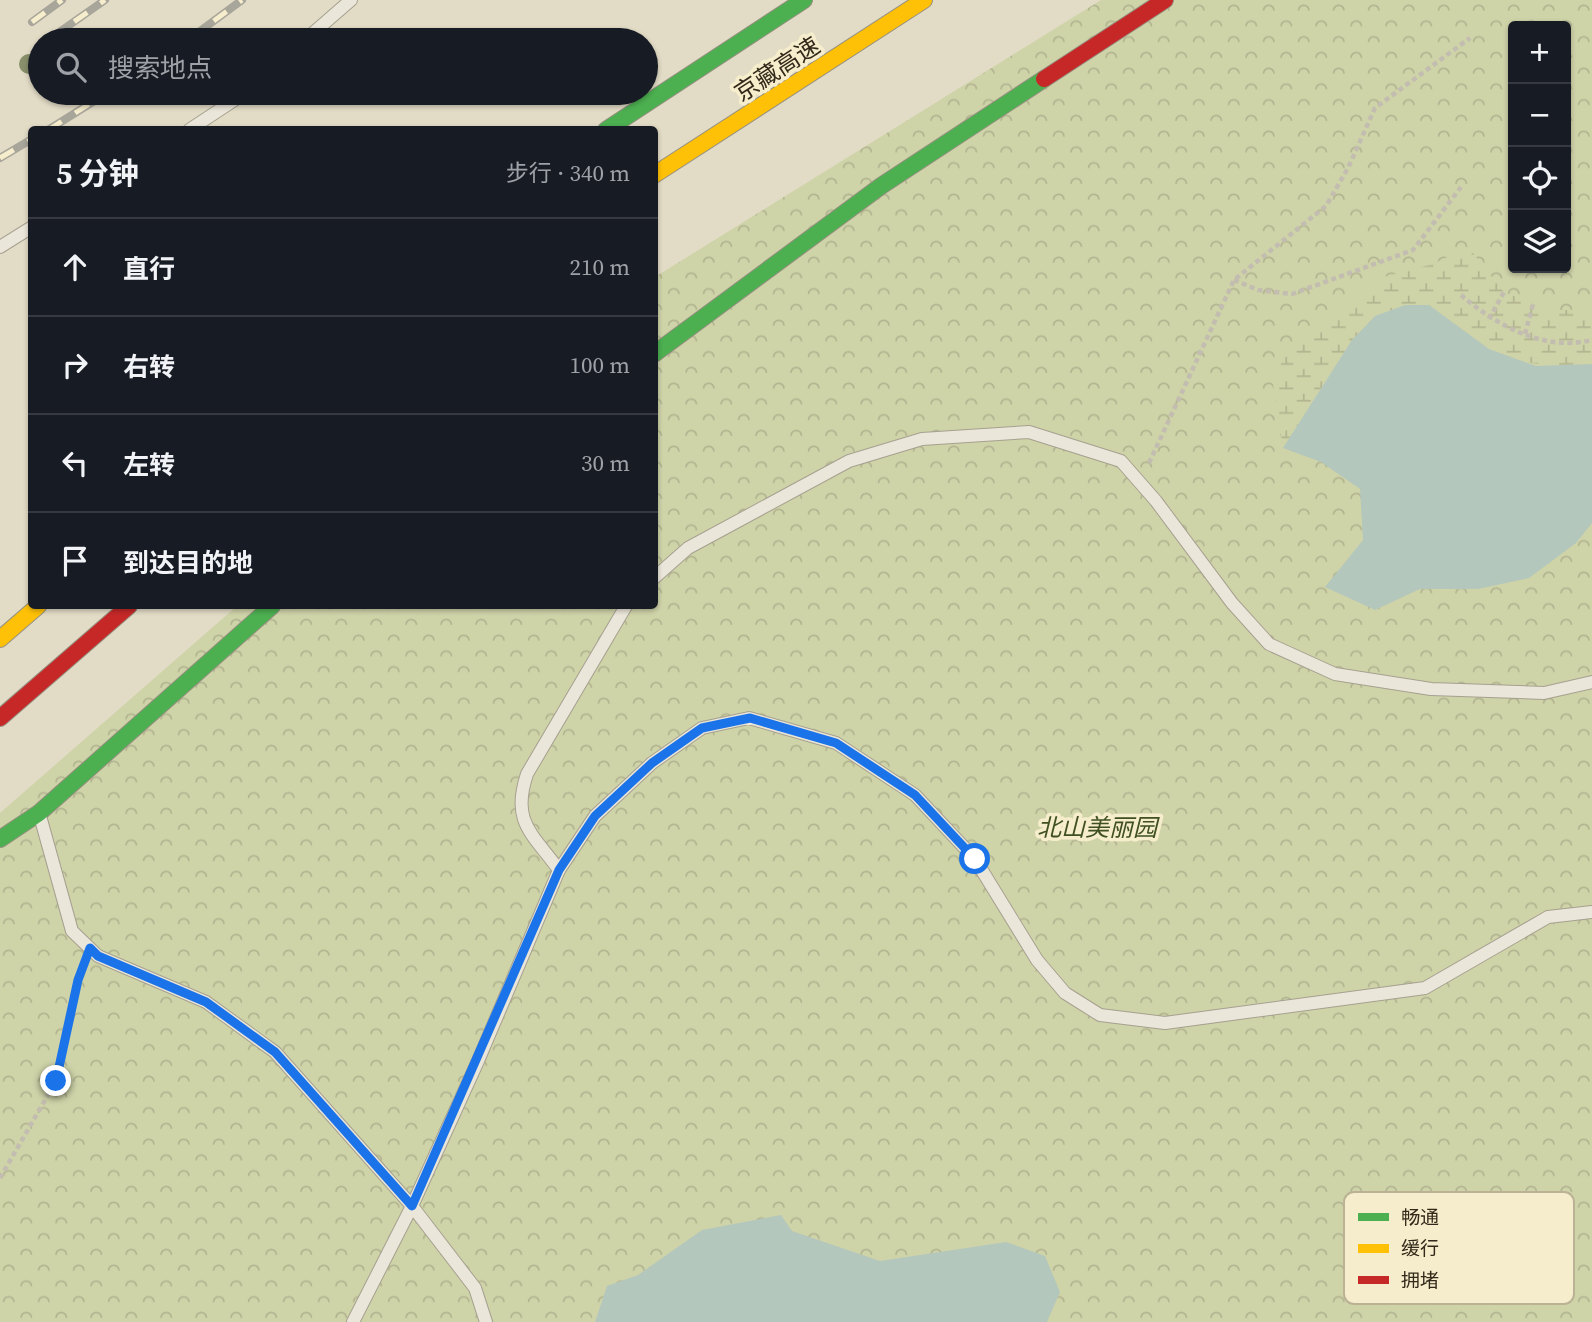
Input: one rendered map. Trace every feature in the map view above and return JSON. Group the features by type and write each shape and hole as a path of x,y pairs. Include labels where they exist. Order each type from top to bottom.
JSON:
{"main road":[{"name":"京藏高速","path":"658,96 804,0"},
{"name":"京藏高速","path":"658,173 924,0"},
{"path":"658,351 881,186 1166,0"},
{"name":"京藏高速","path":"612,126 644,105"},
{"path":"0,639 35,609"},
{"path":"0,718 127,609"},
{"path":"0,839 39,813 269,609"}],"lane":[{"path":"319,28 351,0"},
{"path":"195,126 227,105"},
{"path":"0,247 28,230"},
{"path":"658,574 688,548 849,461 922,439 1029,432 1121,461 1232,603 1269,644 1335,674 1431,689 1544,693 1592,682"},
{"path":"559,870 522,819 519,796 527,774 624,609"},
{"path":"353,1322 412,1206 559,870 595,816 652,763 702,728 750,718 836,743 915,795 975,859 1037,960 1065,993 1100,1016 1165,1023 1425,988 1548,917 1592,912"},
{"path":"39,813 72,931 98,956 206,1002 275,1052 412,1206 475,1288 486,1322"}],"path":[{"path":"1140,482 1234,280 1326,206 1348,168 1374,108 1469,38"},
{"path":"1234,280 1258,290 1292,294 1413,250 1461,187"},
{"path":"1489,319 1504,292"},
{"path":"1461,295 1489,319 1525,334 1579,344 1592,340"},
{"path":"1525,334 1533,304"},
{"path":"0,1178 56,1081 78,980 90,948"}],"green space":[{"name":"北山美丽园","path":"1101,0 1592,0 1592,1322 0,1322 0,813 234,609 658,609 658,275"},
{"path":"1468,247 1504,292 1547,310 1592,310 1592,364 1565,366 1522,361 1487,345 1429,305 1352,340 1283,448 1273,384 1288,346 1384,277 1433,264"}],"shaded area":[{"path":"1405,305 1429,305 1489,349 1536,366 1592,364 1592,523 1576,543 1529,578 1478,589 1420,589 1375,610 1325,587 1363,540 1360,489 1321,462 1283,448 1352,340 1375,316"},
{"path":"781,1215 792,1231 880,1261 1006,1242 1045,1256 1060,1292 1047,1322 595,1322 607,1286 638,1275 702,1230"}],"railway":[{"path":"32,22 62,0"},
{"path":"65,28 105,0"},
{"path":"204,28 242,0"},
{"path":"54,126 88,105"},
{"path":"0,158 28,141"}],"traffic: fast":[{"path":"658,96 804,0"},
{"path":"658,351 881,186 1044,79"},
{"path":"612,126 644,105"},
{"path":"0,839 39,813 269,609"}],"traffic: slow":[{"path":"658,172 924,0"},
{"path":"0,639 35,609"}],"traffic: jam":[{"path":"1044,79 1165,0"},
{"path":"0,718 126,609"}],"route":[{"path":"56,1081 78,980 90,948 98,956 206,1002 275,1052 412,1206 478,1061 559,870 595,816 652,763 702,728 750,718 836,743 915,795 975,859"}]}
